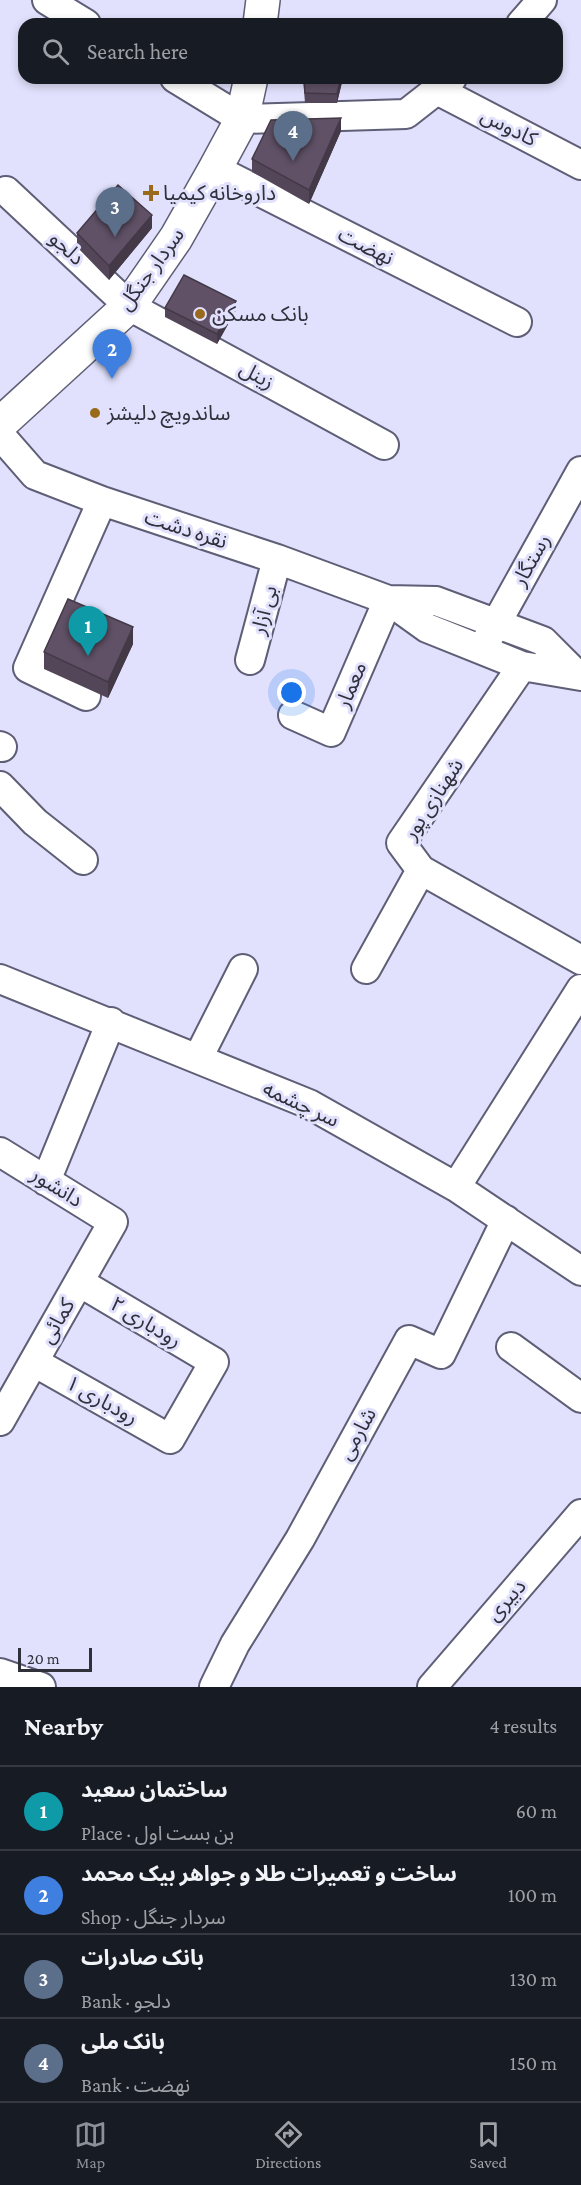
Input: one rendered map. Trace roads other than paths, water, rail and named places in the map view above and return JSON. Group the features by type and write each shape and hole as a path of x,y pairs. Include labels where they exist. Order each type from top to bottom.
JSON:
{"main road":[{"path":"261,18 263,0"},
{"name":"سردار جنگل","path":"0,424 129,306 176,238 215,169 242,119 250,84"}],"street":[{"path":"47,0 76,18"},
{"path":"526,18 542,0"},
{"path":"185,84 242,119 406,114 444,84"},
{"name":"کادوس","path":"444,84 581,165"},
{"name":"نهضت","path":"215,169 517,322"},
{"name":"دلجو","path":"6,190 129,306"},
{"name":"زینل","path":"129,306 384,445"},
{"name":"نقره دشت","path":"0,435 35,475 102,501 278,559 388,600 426,628 522,666 579,675"},
{"name":"رستگار","path":"482,649 581,471"},
{"path":"86,696 28,668 68,604 102,501"},
{"name":"بی آزار","path":"250,660 278,559"},
{"name":"نقره دشت","path":"388,600 436,601 543,641 579,675"},
{"name":"معمار","path":"293,715 331,732 388,600"},
{"name":"شهنازی پور","path":"522,666 401,843 421,870 581,960"},
{"path":"0,786 35,822 83,860"},
{"path":"366,969 421,870"},
{"path":"198,1058 243,969"},
{"name":"سر چشمه","path":"0,979 309,1104 456,1186 581,1271"},
{"path":"456,1186 581,989"},
{"path":"46,1181 111,1022"},
{"name":"دانشور","path":"0,1152 113,1222"},
{"name":"شارمی","path":"214,1687 235,1644 300,1539 409,1340 441,1354 506,1220"},
{"name":"کمائی","path":"0,1421 113,1222"},
{"name":"رودباری ۲","path":"79,1282 214,1362 170,1438"},
{"path":"511,1347 581,1398"},
{"name":"رودباری ۱","path":"34,1362 170,1438"},
{"name":"دبیری","path":"432,1687 581,1514"},
{"path":"0,1673 41,1687"}],"place":[{"name":"بانک ملی","path":"293,161"},
{"name":"داروخانه کیمیا","path":"151,193"},
{"name":"بانک صادرات","path":"115,237"},
{"name":"بانک مسکن","path":"200,314"},
{"name":"ساخت و تعمیرات طلا و جواهر بیک محمد","path":"112,379"},
{"name":"ساندویچ دلیشز","path":"95,413"},
{"name":"ساختمان سعید","path":"88,656"}]}
